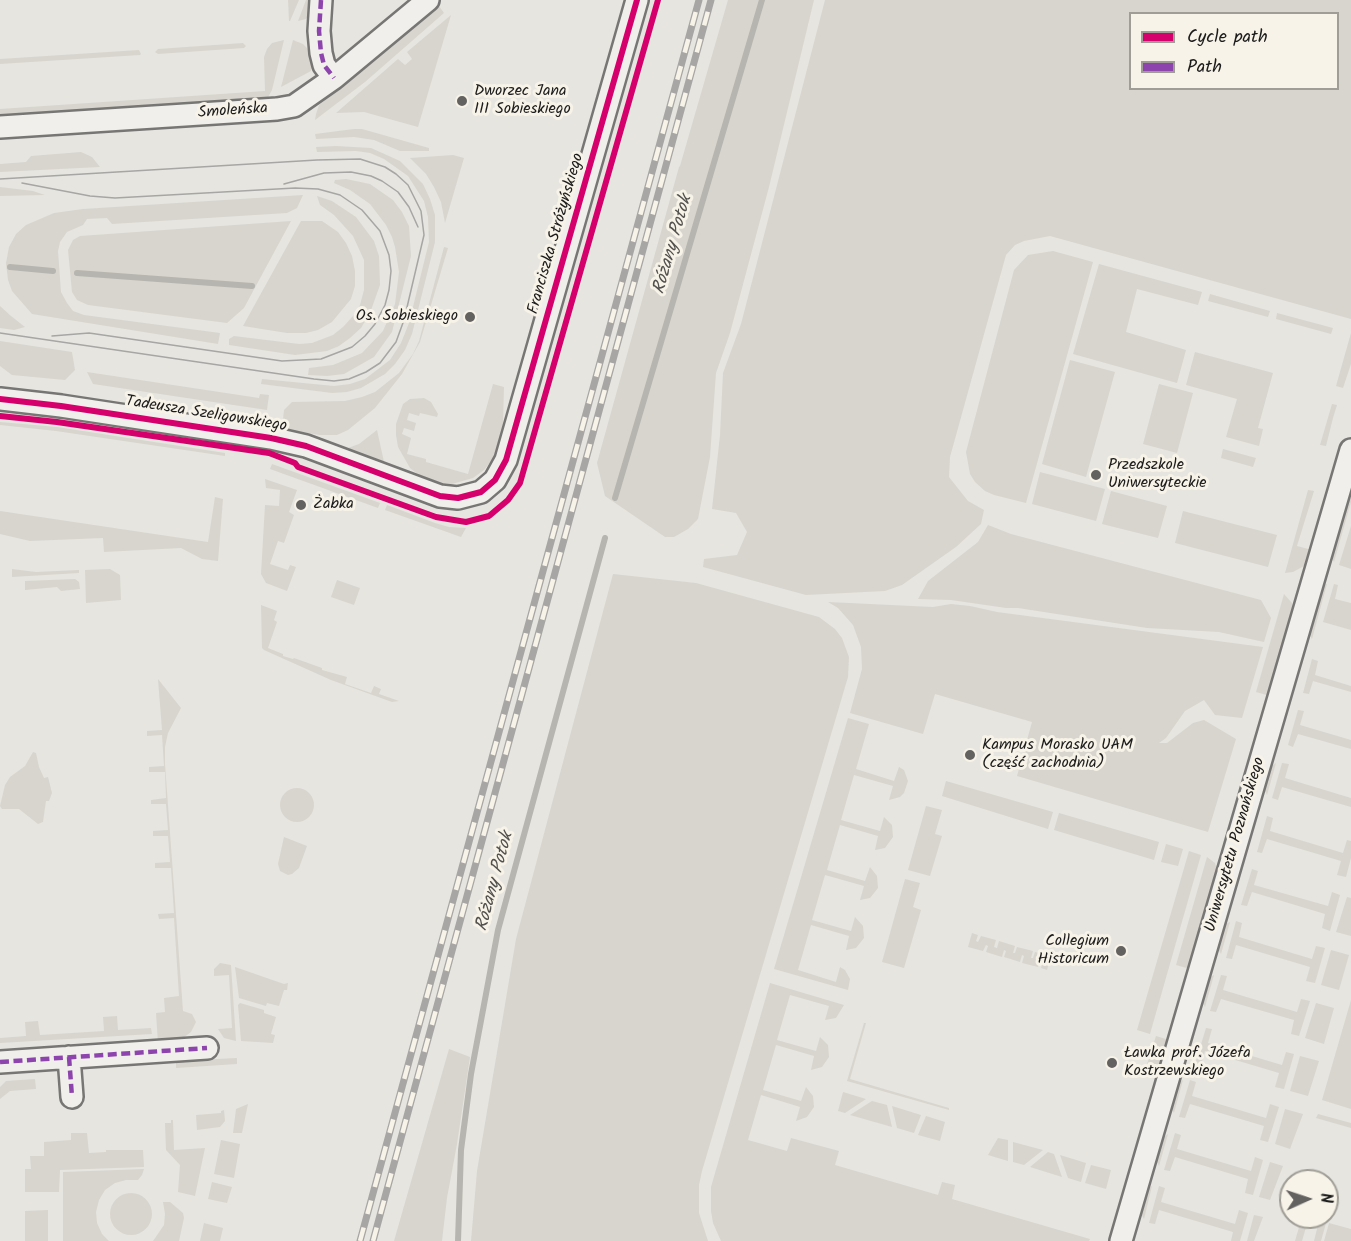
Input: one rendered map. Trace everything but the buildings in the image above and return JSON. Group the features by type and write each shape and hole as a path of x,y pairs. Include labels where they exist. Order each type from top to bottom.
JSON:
{"street":[{"path":"321,0 319,31 321,53 324,65 334,78"},
{"name":"Smoleńska","path":"0,127 286,108 307,99 428,0"},
{"name":"Franciszka Stróżyńskiego","path":"499,475 510,446 637,0"},
{"name":"Tadeusza Szeligowskiego","path":"0,399 61,406 287,441 449,497 476,495 499,475"},
{"name":"Uniwersytetu Poznańskiego","path":"1121,1241 1351,450"},
{"path":"0,1062 207,1048"},
{"path":"69,1058 72,1097"}],"shaded area":[{"path":"288,0 299,0 290,21 289,21"},
{"path":"306,0 314,0 311,12 306,19 298,21"},
{"path":"728,0 814,0 769,187 730,333 716,373 710,457 698,519 688,529 674,537 665,537 605,496 597,463"},
{"path":"825,0 1351,0 1351,319 1050,236 1015,245 1006,255 950,457 949,477 968,501 984,510 981,524 956,547 902,585 885,591 806,595 703,567 704,559 737,555 747,532 736,513 712,509 720,435 723,373 741,324"},
{"path":"439,6 444,13 365,82 315,120 319,105"},
{"path":"451,15 418,127 364,112 336,113 398,59 405,65 412,59 407,52"},
{"path":"284,40 272,90 267,99 0,117 0,109 265,91 264,57 272,43"},
{"path":"293,40 303,44 309,50 312,60 311,71 281,87"},
{"path":"243,43 246,46 244,48 158,54 155,52 158,49"},
{"path":"139,50 140,55 0,64 0,59"},
{"path":"362,129 429,148 429,151 400,151 374,140 354,137 316,139 315,134"},
{"path":"316,147 371,148 400,161 423,184 430,199 435,215 435,242 412,334 395,364 385,374 361,388 332,393 261,384 262,379 334,386 365,379 390,360 401,343 409,323 429,242 428,217 424,201 408,176 384,159 370,153 356,151 317,152"},
{"path":"81,152 92,157 100,167 0,172 0,164 26,162 31,156"},
{"path":"453,155 464,158 445,223 441,202 434,187 426,174 410,158"},
{"path":"346,179 370,184 393,200 409,226 411,256 392,332 374,357 344,374 308,375 309,368 333,365 362,353 383,331 395,304 399,272 392,237 370,204 350,190 334,183 335,180"},
{"path":"0,187 33,191 45,195 0,196"},
{"path":"303,195 297,208 287,213 112,224 107,218 87,219 83,225 67,232 60,242 58,251 61,292 73,311 84,315 220,333 218,344 32,314 12,291 8,280 6,263 9,247 16,234 26,225 54,213 83,209"},
{"path":"317,196 332,201 356,217 374,241 379,256 380,285 370,313 361,328 350,338 327,351 295,355 229,345 229,339 234,336 299,344 312,343 333,335 353,316 360,305 364,290 364,260 353,236 334,215 320,205"},
{"path":"291,221 244,308 227,323 88,305 77,300 72,292 68,250 73,240 80,236"},
{"path":"301,221 322,221 338,232 346,243 355,271 355,286 351,299 332,322 318,330 306,333 287,333 243,326"},
{"path":"444,247 448,248 420,342 402,374 375,408 348,430 337,435 320,435 282,429 284,410 292,402 345,401 362,397 375,392 399,373 413,354 419,341"},
{"path":"1053,251 1093,262 1026,503 985,491 970,474 966,452 1014,270 1028,255"},
{"path":"1099,264 1202,292 1198,305 1137,289 1126,332 1186,350 1177,383 1073,354"},
{"path":"1210,294 1270,311 1268,317 1208,301"},
{"path":"0,306 25,327 14,330 0,328"},
{"path":"1277,313 1333,328 1331,334 1276,319"},
{"path":"1351,333 1351,364 1343,388 1336,386"},
{"path":"0,341 72,352 75,370 65,380 12,375 0,366"},
{"path":"1195,352 1273,373 1258,428 1263,429 1259,446 1226,437 1237,399 1186,385"},
{"path":"1070,360 1115,372 1086,477 1042,464"},
{"path":"87,372 259,398 260,394 269,395 267,410 93,384"},
{"path":"493,384 504,387 503,424 498,447 484,470 473,478 452,484 432,482 410,468 398,447 396,435 396,424 403,404 410,399 424,398 431,402 438,414 437,417 409,413 407,420 416,423 414,431 404,428 402,434 411,438 407,454 468,474"},
{"path":"1159,384 1193,393 1177,453 1143,444"},
{"path":"1332,404 1337,405 1326,446 1320,445"},
{"path":"0,422 57,427 225,453 225,456 0,425"},
{"path":"377,430 384,462 349,450 348,448 359,444"},
{"path":"1223,449 1256,458 1253,467 1221,458"},
{"path":"272,464 380,503 378,508 270,469"},
{"path":"1040,472 1105,489 1096,521 1032,504"},
{"path":"265,479 297,490 289,512 294,515 284,543 278,541 270,564 288,570 290,565 296,567 287,591 266,583 261,574 265,505 279,506 280,490 266,488"},
{"path":"1308,490 1314,491 1297,546 1312,550 1304,566 1293,572 1285,573"},
{"path":"1111,491 1167,506 1158,538 1102,524"},
{"path":"215,497 223,499 218,561 202,559 181,548 104,552 103,538 30,541 0,534 0,511 208,542"},
{"path":"1351,498 1334,562 1330,553 1344,504"},
{"path":"387,505 435,523 466,528 461,537 385,510"},
{"path":"1183,511 1277,535 1268,567 1175,543"},
{"path":"988,525 1011,534 1261,600 1271,618 1264,642 1219,632 1147,628 1018,608 951,600 918,599 928,581 978,542"},
{"path":"1351,526 1351,569 1339,565"},
{"path":"12,569 36,572 79,570 79,573 12,577"},
{"path":"110,569 120,575 121,600 86,603 85,570"},
{"path":"613,574 696,583 819,617 835,629 842,638 849,657 848,677 702,1171 699,1185 699,1213 708,1241 471,1241 477,1171 516,939"},
{"path":"75,579 79,582 80,589 61,591 57,587 25,590 25,581"},
{"path":"337,580 360,588 354,605 331,597"},
{"path":"1327,584 1312,639 1308,632 1319,590"},
{"path":"1334,584 1338,585 1335,599 1351,603 1351,630 1323,622"},
{"path":"1284,594 1292,603 1293,612 1270,696 1256,692"},
{"path":"828,602 933,607 951,604 1263,647 1242,718 1215,715 1204,700 1185,711 1166,738 1159,743 1167,743 1193,723 1204,720 1236,739 1208,832 1017,776 1032,722 935,694 923,734 850,713 862,669 861,647 853,625 838,608"},
{"path":"261,605 277,611 274,620 277,622 268,648 283,656 347,677 345,684 371,693 374,686 381,689 379,694 399,701 392,702 331,680 264,650 262,648"},
{"path":"1312,659 1318,661 1315,675 1351,686 1351,692 1313,681 1309,694 1303,693"},
{"path":"158,679 181,708 168,733 165,764 183,1011 192,1014 196,1022 191,1032 183,1038 173,1042 158,1043 156,1013 165,1012 164,998 179,996 174,918 159,919 158,914 174,913 171,868 155,868 155,863 170,862 168,836 153,836 153,831 168,830 166,804 151,804 151,800 166,798 165,772 149,772 149,767 164,766 162,735 147,736 147,731 162,730"},
{"path":"1298,710 1304,711 1300,725 1351,740 1351,749 1298,734 1293,747 1288,745"},
{"path":"848,718 869,724 856,769 894,781 899,767 904,770 908,781 900,797 889,800 893,786 854,775 841,820 880,831 884,817 892,825 893,837 885,848 875,850 878,836 840,825 827,870 865,881 870,867 877,876 878,888 870,898 860,900 864,886 825,875 812,920 851,931 855,917 863,926 864,938 856,948 846,950 849,936 811,925 798,970 836,982 840,967 845,970 850,979 848,990 774,969"},
{"path":"33,752 36,753 44,778 48,777 52,793 49,801 46,801 43,822 38,824 19,809 2,809 0,806 5,785 10,777 25,766"},
{"path":"1276,763 1267,795 1263,787 1270,767"},
{"path":"1282,763 1289,764 1285,778 1351,798 1351,807 1282,787 1278,800 1272,798"},
{"path":"946,781 1053,812 1048,829 942,796"},
{"path":"297,788 309,793 314,805 309,817 297,822 285,817 280,805 285,793"},
{"path":"926,806 942,810 935,834 942,836 930,876 908,870"},
{"path":"1059,813 1159,842 1154,860 1054,830"},
{"path":"1267,816 1273,818 1270,831 1343,853 1347,840 1351,841 1351,858 1346,877 1337,875 1341,861 1267,839 1262,853 1257,852"},
{"path":"284,837 307,846 299,868 288,875 280,871 278,864"},
{"path":"1166,844 1183,849 1178,866 1161,862"},
{"path":"1189,851 1201,855 1150,1034 1137,1030"},
{"path":"1207,857 1215,863 1218,874 1190,969 1176,965"},
{"path":"1252,869 1258,871 1254,885 1328,906 1332,892 1340,895 1330,931 1322,928 1325,914 1252,892 1247,906 1241,905"},
{"path":"905,879 920,883 913,907 921,910 904,968 882,962"},
{"path":"1347,897 1351,898 1351,936 1336,932"},
{"path":"1236,921 1242,923 1239,937 1312,959 1316,946 1325,948 1315,983 1306,981 1310,967 1236,945 1232,959 1226,958"},
{"path":"1230,922 1221,954 1217,947 1223,925"},
{"path":"972,933 978,935 976,941 978,942 981,936 996,940 994,947 997,948 999,941 1015,946 1013,953 1017,947 1033,951 1031,958 1035,952 1051,956 1047,970 1041,968 1043,961 1040,961 1038,967 1022,963 1024,956 1022,955 1020,962 1004,957 1006,951 1004,950 1002,957 986,952 988,946 986,945 983,951 968,947"},
{"path":"1331,950 1349,955 1339,990 1321,985"},
{"path":"220,963 231,965 236,1041 224,1038 218,1029 232,1028 229,975 214,976 214,969"},
{"path":"235,967 284,984 288,983 279,1006 267,1003 266,1006 239,998"},
{"path":"1214,975 1205,1007 1201,1000 1207,979"},
{"path":"1221,975 1227,976 1223,990 1297,1012 1301,999 1310,1001 1299,1036 1291,1034 1294,1020 1221,999 1216,1012 1210,1011"},
{"path":"770,983 844,1005 836,1018 825,1020 829,1006 790,995 777,1040 816,1051 820,1037 828,1045 829,1057 822,1067 811,1070 814,1056 776,1045 763,1090 801,1101 806,1087 813,1096 814,1107 807,1117 796,1121 800,1107 761,1095 748,1140 787,1151 791,1138 839,1151 835,1165 938,1195 942,1182 955,1185 952,1199 1090,1239 1089,1241 721,1241 713,1223 711,1187"},
{"path":"1351,1000 1351,1109 1322,1100"},
{"path":"240,1003 264,1010 264,1013 276,1017 271,1034 275,1035 273,1043 241,1041 238,1005"},
{"path":"1316,1003 1334,1008 1324,1044 1305,1038"},
{"path":"117,1016 118,1030 151,1028 152,1034 0,1043 0,1038 26,1036 25,1022 38,1021 40,1035 104,1031 103,1017"},
{"path":"864,1023 866,1023 850,1079 949,1108 949,1110 847,1081"},
{"path":"1206,1028 1212,1029 1208,1043 1282,1065 1286,1052 1294,1054 1284,1089 1275,1087 1279,1073 1205,1051 1201,1065 1195,1064"},
{"path":"1156,1036 1169,1040 1161,1068 1147,1064"},
{"path":"449,1049 470,1057 442,1241 394,1241"},
{"path":"1300,1056 1319,1061 1308,1096 1290,1091"},
{"path":"237,1058 237,1064 176,1068 176,1061"},
{"path":"35,1079 36,1089 10,1091 0,1099 0,1087 6,1081"},
{"path":"1183,1080 1174,1113 1170,1106 1176,1085"},
{"path":"1190,1080 1196,1082 1192,1096 1266,1118 1270,1104 1279,1107 1268,1142 1260,1140 1264,1126 1190,1104 1185,1118 1179,1117"},
{"path":"843,1092 866,1099 845,1113 838,1111"},
{"path":"872,1101 887,1105 892,1127 850,1115"},
{"path":"248,1104 242,1133 233,1133 236,1109"},
{"path":"892,1106 921,1115 914,1133 897,1128"},
{"path":"1285,1109 1303,1114 1290,1149 1275,1144"},
{"path":"224,1110 225,1121 220,1127 197,1130 196,1115 221,1113"},
{"path":"1318,1114 1351,1123 1351,1128 1316,1118"},
{"path":"926,1116 945,1122 940,1141 918,1135"},
{"path":"173,1120 174,1150 205,1148 195,1196 178,1192 180,1165 166,1150 165,1123 171,1123"},
{"path":"71,1133 87,1133 89,1153 106,1152 106,1150 143,1150 144,1167 60,1170 59,1192 25,1192 25,1169 31,1169 30,1156 44,1156 44,1142 71,1140"},
{"path":"1175,1133 1181,1135 1177,1149 1251,1171 1255,1157 1263,1160 1253,1195 1245,1193 1248,1179 1175,1157 1170,1171 1164,1170"},
{"path":"1168,1134 1159,1166 1155,1158 1161,1139"},
{"path":"998,1138 1008,1140 1008,1161 988,1155"},
{"path":"221,1140 240,1144 234,1178 214,1174"},
{"path":"1013,1142 1043,1150 1024,1165 1013,1162"},
{"path":"1048,1152 1054,1154 1062,1177 1030,1167"},
{"path":"1060,1155 1086,1163 1081,1182 1068,1178"},
{"path":"1270,1162 1283,1166 1279,1169 1279,1176 1270,1200 1259,1197"},
{"path":"1091,1165 1111,1170 1106,1189 1085,1183"},
{"path":"144,1169 138,1180 115,1183 105,1190 99,1200 96,1212 97,1223 102,1234 109,1241 63,1241 63,1172"},
{"path":"212,1182 232,1187 227,1203 208,1199"},
{"path":"1152,1186 1144,1219 1140,1212 1145,1191"},
{"path":"1159,1186 1165,1188 1161,1202 1235,1224 1239,1210 1248,1213 1240,1241 1231,1241 1233,1232 1159,1210 1155,1224 1149,1223"},
{"path":"131,1193 139,1194 146,1199 151,1206 151,1222 146,1229 139,1234 131,1235 123,1234 116,1229 111,1222 110,1214 111,1206 116,1199 123,1194"},
{"path":"163,1202 170,1202 183,1213 179,1241 153,1241 164,1225"},
{"path":"48,1210 48,1241 25,1241 25,1211"},
{"path":"1254,1215 1263,1217 1254,1241 1247,1241"},
{"path":"204,1223 223,1228 220,1241 200,1241"},
{"path":"1339,1226 1351,1229 1351,1241 1324,1241 1327,1229 1339,1229"},
{"path":"1298,1229 1306,1229 1302,1241 1295,1241"},
{"path":"1317,1229 1324,1229 1321,1241 1314,1241"}],"waterway":[{"name":"Różany Potok","path":"615,498 762,0"},
{"path":"10,267 53,271"},
{"path":"77,273 252,286"},
{"name":"Różany Potok","path":"458,1241 461,1150 471,1074 498,930 605,538"}],"tram line":[{"path":"0,179 360,159 385,167 408,185 421,211 424,235 404,320 396,342 380,363 349,379 334,381 314,379 0,333"},
{"path":"284,184 324,173 351,172 371,176 398,192 409,207 418,227"},
{"path":"22,183 90,196 115,198 295,188 318,189 340,195 362,210 380,231 389,255 391,271 389,290 385,305 375,324 352,347 321,359 282,361 89,333 52,336"}],"railway":[{"path":"360,1241 699,0"},
{"path":"373,1241 711,0"}],"marked path":[{"path":"321,0 319,31 321,53 324,65 334,78"},
{"path":"0,1062 207,1048"},
{"path":"69,1057 72,1097"}],"cycle path":[{"path":"0,399 271,438 306,446 440,496 458,498 481,492 495,480 506,460 637,0"},
{"path":"0,416 57,422 269,453 295,463 298,467 436,517 466,522 489,516 508,500 520,483 658,0"}],"place":[{"name":"Dworzec Jana III Sobieskiego","path":"462,101"},
{"name":"Os. Sobieskiego","path":"470,317"},
{"name":"Przedszkole Uniwersyteckie","path":"1096,475"},
{"name":"Żabka","path":"301,505"},
{"name":"Kampus Morasko UAM (część zachodnia)","path":"970,755"},
{"name":"Collegium Historicum","path":"1121,951"},
{"name":"Ławka prof. Józefa Kostrzewskiego","path":"1112,1063"}]}
